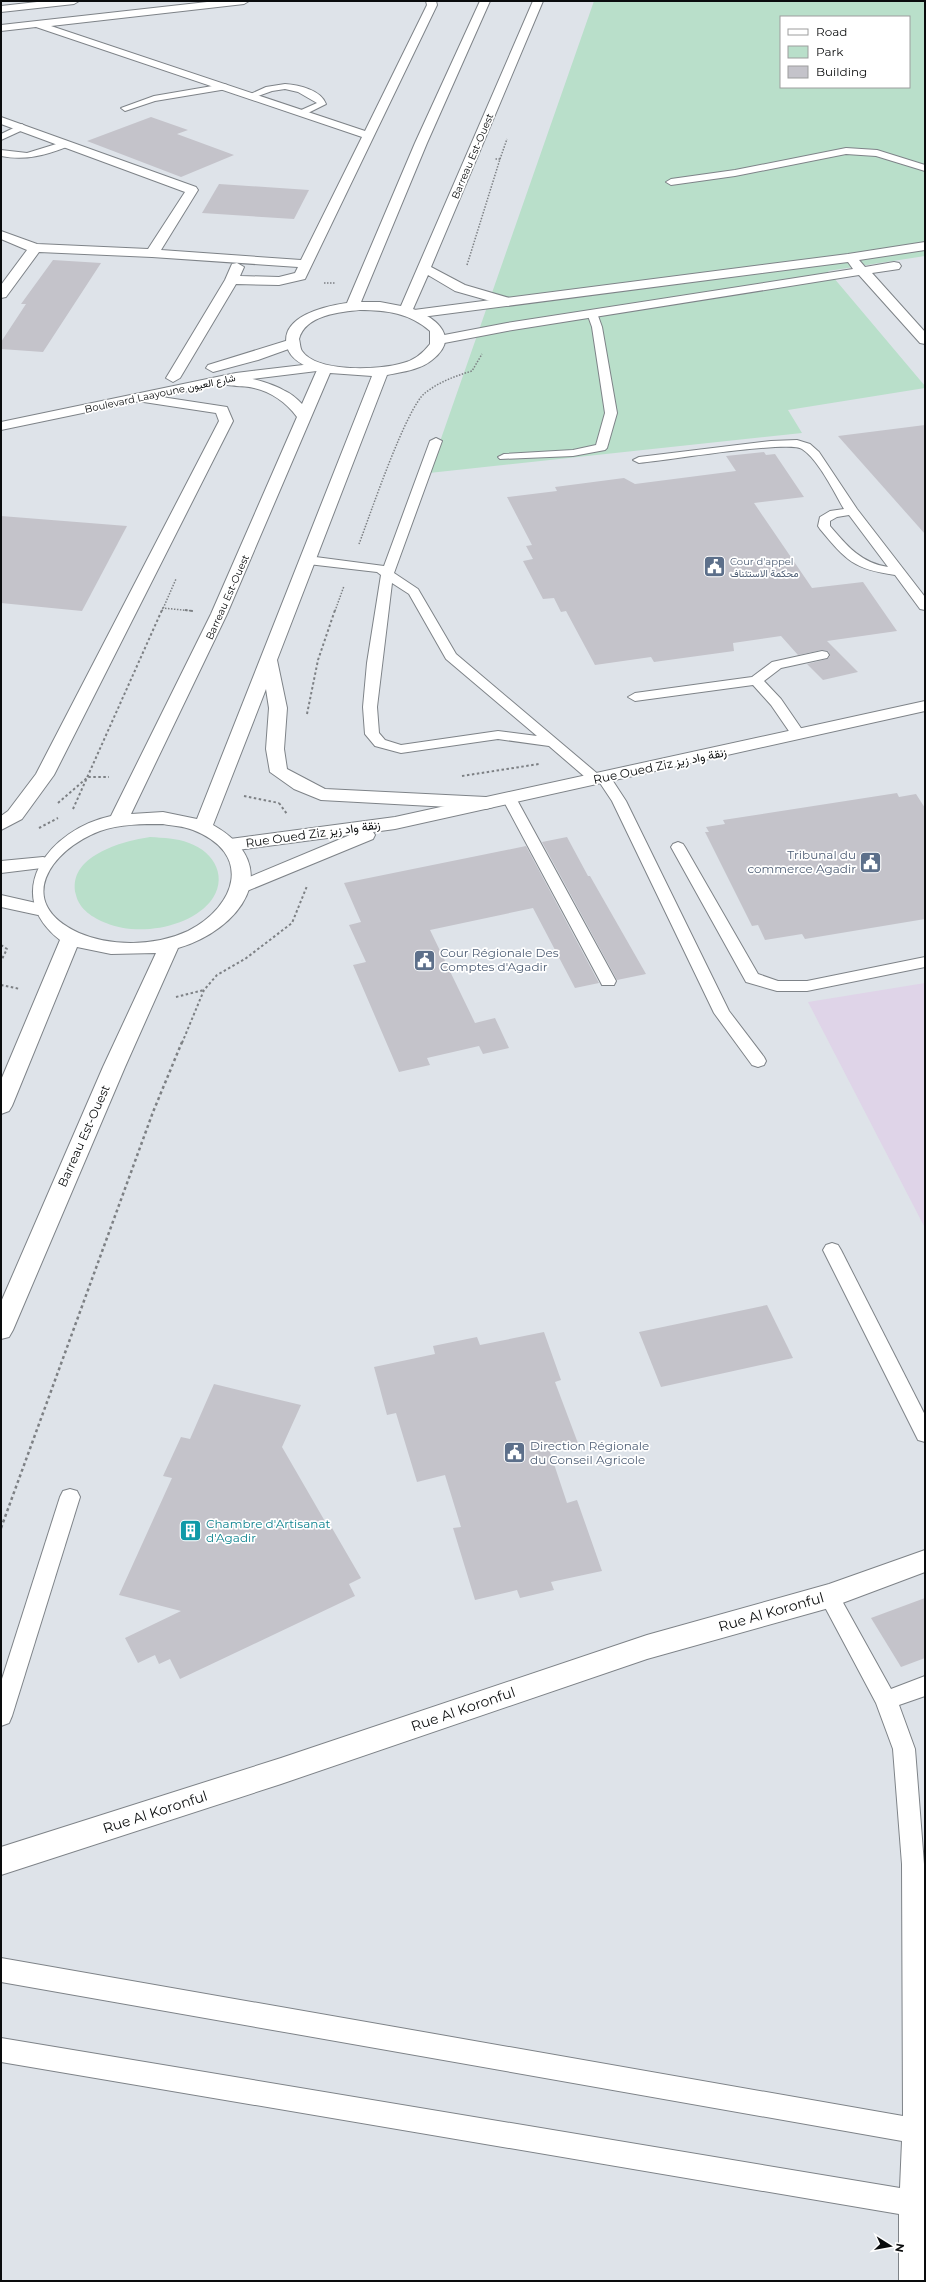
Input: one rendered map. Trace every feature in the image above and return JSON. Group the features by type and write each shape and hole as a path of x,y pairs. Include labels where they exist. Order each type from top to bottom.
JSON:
{"street":[{"path":"1,9 74,1"},
{"path":"1,28 244,1"},
{"path":"232,280 279,281 300,276 432,5 431,1"},
{"path":"352,307 419,149 485,1"},
{"name":"Barreau Est-Ouest","path":"410,312 424,268 538,1"},
{"path":"36,24 369,136"},
{"path":"1,120 192,190 152,253"},
{"path":"1,235 35,248 152,253 306,264"},
{"path":"410,312 508,302 848,258 925,246"},
{"path":"1,294 35,248"},
{"path":"848,258 863,271 925,340"},
{"path":"173,378 232,280 242,260"},
{"path":"439,340 592,313 910,264"},
{"path":"424,268 460,288 508,302"},
{"path":"380,306 410,312 428,321 437,330 439,340 436,348 428,357 415,363 381,372 343,372 322,368 305,360 296,352 292,343 293,333 301,324 314,316 352,307 380,306"},
{"name":"Boulevard Laayoune شارع العيون","path":"1,414 173,378 253,357 292,343"},
{"name":"Barreau Est-Ouest","path":"119,820 219,614 304,418 322,368"},
{"name":"Boulevard Laayoune شارع العيون","path":"1,426 264,372 322,368"},
{"path":"203,827 381,372"},
{"path":"225,380 239,380 275,390 293,403 304,418"},
{"path":"1,824 15,815 45,776 226,420 222,410 142,398"},
{"path":"268,658 278,708 274,749 279,772 294,782 321,794 338,796 437,799 486,804"},
{"name":"Rue Oued Ziz زنقة واد زيز","path":"230,845 395,823 600,779 925,706"},
{"path":"163,818 203,827 218,835 230,845 242,865 242,887 231,908 215,923 195,935 170,944 136,949 101,948 72,938 51,926 38,909 34,886 43,863 61,844 88,830 119,820 163,818"},
{"name":"Rue Oued Ziz زنقة واد زيز","path":"242,887 395,823"},
{"path":"1,867 43,863"},
{"path":"1,902 38,909"},
{"path":"1,1106 72,938"},
{"name":"Barreau Est-Ouest","path":"1,1330 114,1066 170,944"},
{"name":"Rue Al Koronful","path":"1,1861 281,1771 647,1647 829,1596 925,1561"}],"lane":[{"path":"250,96 273,86 291,86 320,99 322,104 302,113"},
{"path":"125,108 154,99 224,87"},
{"path":"1,137 22,127"},
{"path":"1,153 15,157 36,156 66,144"},
{"path":"671,182 735,173 846,151 877,153 925,168"},
{"path":"504,457 572,453 602,448 611,413 602,348 598,327 592,313"},
{"path":"436,441 387,574 374,663 370,707 372,734 380,743 401,749 498,735 554,743"},
{"path":"639,460 771,444 797,443 806,446 815,454 852,511 925,606"},
{"path":"852,511 834,514 824,520 824,526 853,561 863,566 898,572"},
{"path":"308,560 380,569 414,592 451,656 554,743 600,779 620,801 722,1013 758,1061"},
{"path":"635,697 756,681 777,665 822,655"},
{"path":"756,681 776,702 798,734"},
{"path":"509,798 608,981"},
{"path":"678,847 752,978 777,986 807,986 925,962"},
{"path":"832,1250 925,1434"},
{"path":"1,1716 70,1497"},
{"path":"829,1596 886,1700 904,1749 909,1795 913,1864 914,2131 912,2281"},
{"path":"886,1700 925,1686"},
{"path":"1,1970 914,2131"},
{"path":"1,2050 912,2203"}],"path":[{"path":"460,288 500,159 471,158"},
{"path":"300,276 324,283 362,284"},
{"path":"306,718 318,660 351,565 409,418 424,394 447,380 472,371 489,341 490,330"},
{"path":"132,605 219,614"},
{"path":"458,776 574,759"},
{"path":"53,806 66,798 88,776 140,778"},
{"path":"218,790 279,803"},
{"path":"1,1528 150,1119 204,990 217,975 244,959 292,923 307,886 313,857"},
{"path":"1,945 7,949 1,961"}],"shaded area":[{"path":"925,983 925,1228 808,1002"}],"green space":[{"path":"594,1 925,1 925,256 828,271 925,386 925,388 788,410 802,433 429,473"},
{"path":"150,837 170,838 184,841 198,847 206,853 216,867 219,876 216,893 210,902 200,911 175,924 161,928 146,929 118,927 101,921 83,909 76,895 75,881 80,870 88,861 99,853 112,847 126,842"}],"building":[{"path":"151,117 188,130 177,134 234,155 181,177 87,141"},
{"path":"219,184 309,190 294,219 202,213"},
{"path":"53,260 101,263 43,352 1,349 1,342 26,304 21,304"},
{"path":"925,425 925,534 838,436"},
{"path":"764,452 766,455 775,454 804,497 754,503 812,588 863,582 897,631 827,641 858,672 823,680 807,664 827,659 830,656 828,651 822,650 798,655 781,636 733,643 734,651 654,662 651,657 595,665 566,611 561,612 554,598 543,599 523,561 533,559 526,546 532,545 507,497 557,491 555,487 624,478 635,484 736,471 726,456"},
{"path":"1,516 127,526 82,611 1,603"},
{"path":"897,793 899,797 916,794 925,808 925,919 805,939 802,934 765,940 758,925 752,926 705,832 709,832 706,827 725,824 723,820"},
{"path":"567,837 588,876 590,876 646,974 617,980 542,842"},
{"name":"Cour Régionale Des Comptes d'Agadir","path":"526,846 599,983 575,988 533,908 430,930 475,1023 495,1018 509,1048 483,1054 479,1046 427,1058 430,1065 399,1072 353,965 366,962 349,925 361,922 344,883"},
{"path":"767,1305 793,1358 661,1387 639,1332"},
{"path":"544,1332 561,1380 555,1382 579,1446 550,1452 567,1503 577,1500 602,1571 551,1582 554,1590 520,1598 517,1590 475,1600 453,1528 461,1527 445,1475 417,1482 396,1413 387,1415 374,1367 435,1354 433,1346 477,1337 480,1345"},
{"name":"Chambre d'Artisanat d'Agadir","path":"214,1384 301,1405 282,1447 330,1530 332,1528 361,1578 349,1584 355,1596 180,1679 170,1659 159,1664 155,1655 138,1663 125,1638 181,1611 119,1595 172,1478 163,1476 181,1437 190,1439"},
{"path":"925,1598 925,1658 901,1667 871,1618"}],"place":[{"name":"Cour d'appel محكمة الاستئناف","path":"714,567"},
{"name":"Tribunal du commerce Agadir","path":"871,862"},
{"name":"Cour Régionale Des Comptes d'Agadir","path":"424,960"},
{"name":"Direction Régionale du Conseil Agricole","path":"515,1453"},
{"name":"Chambre d'Artisanat d'Agadir","path":"191,1531"}]}
